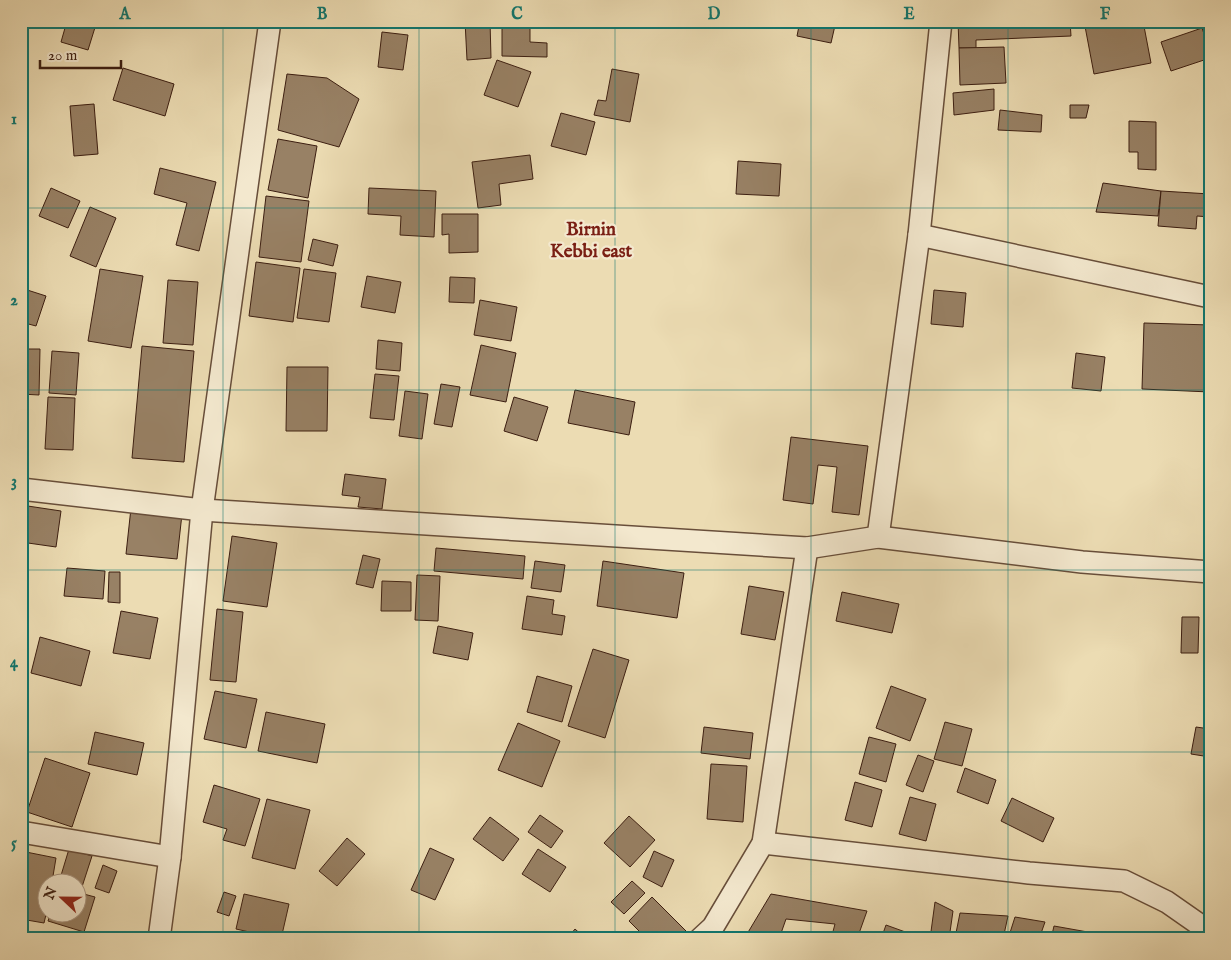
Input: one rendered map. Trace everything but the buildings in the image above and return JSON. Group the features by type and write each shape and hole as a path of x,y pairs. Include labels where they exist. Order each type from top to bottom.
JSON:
{"street":[{"path":"159,939 170,857 202,510 270,21"},
{"path":"878,537 919,235 941,21"},
{"path":"919,235 1210,298"},
{"path":"21,489 202,510 807,548 878,537 1082,562 1210,572"},
{"path":"700,939 713,927 763,843 807,548"},
{"path":"21,832 170,857"},
{"path":"763,843 1029,873 1124,881 1166,902 1210,932"}],"district":[{"name":"Birnin Kebbi east","path":"591,239"}]}
